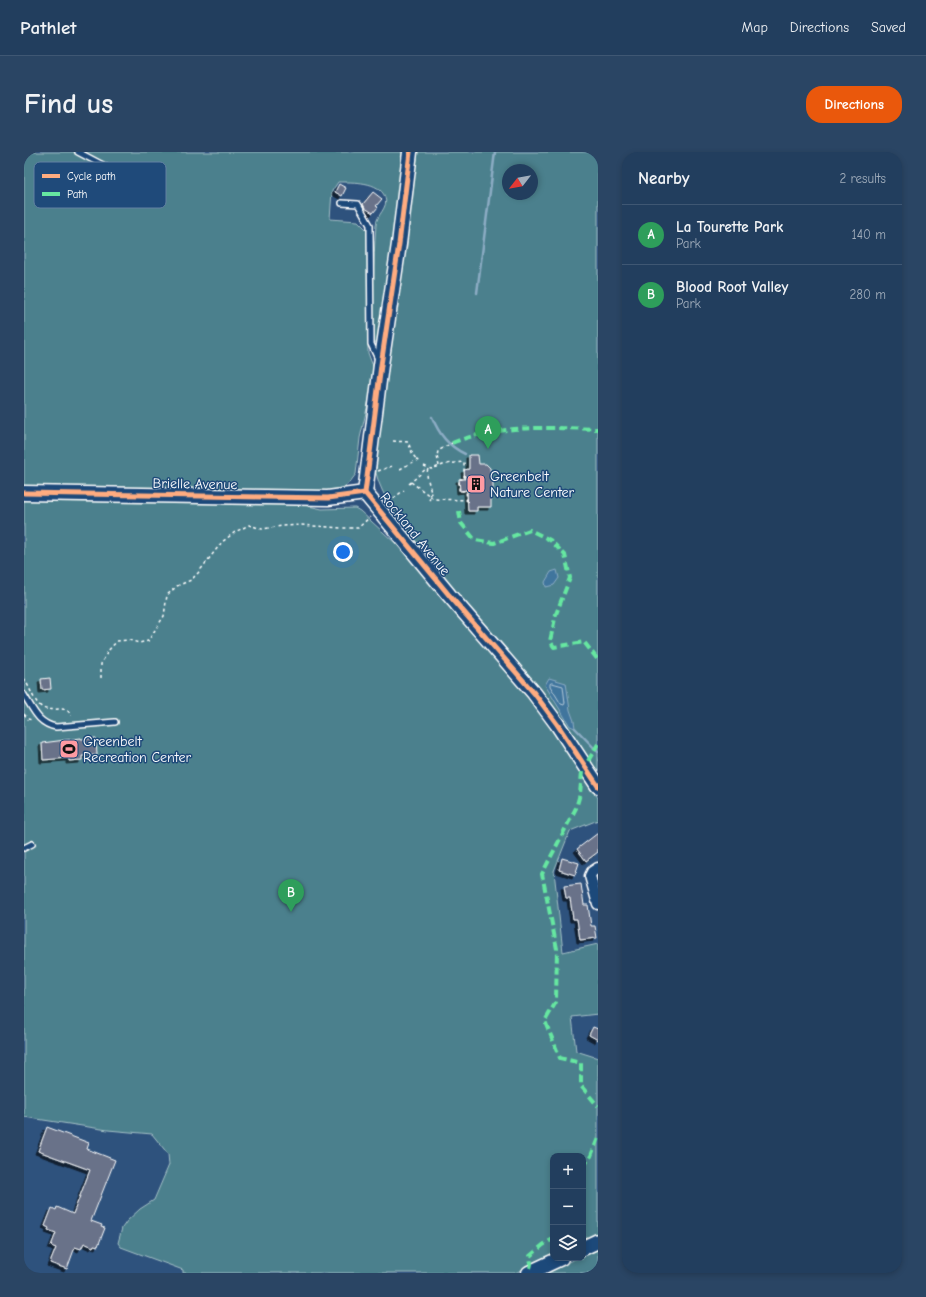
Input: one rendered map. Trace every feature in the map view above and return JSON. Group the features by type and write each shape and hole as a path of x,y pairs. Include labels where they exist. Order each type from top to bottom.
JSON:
{"street":[{"name":"Rockland Avenue","path":"410,152 393,290 381,365 365,492 449,595 534,693 557,724 598,786"},
{"name":"Brielle Avenue","path":"24,493 328,498 365,492"},
{"path":"598,868 592,872 590,876 598,904"},
{"path":"586,1247 598,1241"},
{"path":"528,1273 554,1261"}],"lane":[{"path":"78,152 97,162"},
{"path":"342,203 358,204 370,225 371,344 381,365"},
{"path":"24,695 43,723 49,726 56,727 115,722"},
{"path":"24,848 32,844"}],"path":[{"path":"393,441 408,442 413,456 420,463"},
{"path":"439,466 438,453 440,449 452,443"},
{"path":"400,469 417,460"},
{"path":"467,500 439,500 431,498 410,483 427,468 453,462 464,462 464,479 459,479 459,491 466,491 467,500 467,503"},
{"path":"376,472 392,466"},
{"path":"427,468 426,475 431,498"},
{"path":"389,502 404,490"},
{"path":"100,678 101,664 108,651 118,641 129,640 139,643 148,641 164,616 167,595 177,586 191,580 222,542 235,532 249,525 262,529 301,525 358,528 370,516"},
{"path":"24,679 42,707 47,709 65,709 70,712 71,716"},
{"path":"24,714 28,720 32,720"}],"green space":[{"path":"24,152 405,152 378,343 375,342 373,338 374,253 377,221 385,205 385,197 377,188 371,185 358,183 338,182 332,191 330,219 358,221 367,230 368,353 374,369 373,382 360,438 356,474 350,482 344,487 333,491 313,493 24,488"},
{"path":"415,152 598,152 598,777 392,508 387,500 376,473 379,429 402,268"},
{"path":"24,498 299,504 322,509 355,508 417,563 545,716 598,798 598,820 570,831 554,871 563,952 598,944 598,1014 572,1017 576,1051 598,1058 598,1233 586,1239 586,1153 550,1153 550,1256 515,1273 183,1273 183,1270 121,1247 118,1243 122,1228 127,1221 140,1209 154,1200 169,1165 168,1154 152,1134 108,1130 24,1117"},
{"path":"598,1248 598,1273 545,1273 571,1261 586,1261 586,1254"}],"water":[{"path":"557,570 559,578 554,585 546,587 545,582 551,572"},
{"path":"549,678 566,683 570,710 575,728 570,726 545,685"}],"building":[{"path":"339,184 346,188 342,196 335,192"},
{"path":"373,192 382,199 376,206 378,207 373,213 365,208 363,204"},
{"name":"Greenbelt Nature Center","path":"469,455 478,455 479,464 486,464 490,468 491,478 493,478 491,507 477,507 477,511 468,511 467,490 460,491 459,479 465,479 464,470 469,469"},
{"path":"50,678 51,689 42,690 41,679"},
{"name":"Greenbelt Recreation Center","path":"81,738 96,738 97,755 82,756 82,760 69,761 69,758 43,760 42,743"},
{"path":"598,833 598,852 586,861 577,849"},
{"path":"562,858 579,863 575,875 559,870"},
{"path":"581,884 584,905 588,905 591,926 595,926 597,938 580,940 577,919 573,919 570,898 566,898 564,886"},
{"path":"593,1027 598,1029 598,1040 589,1035"},
{"path":"47,1127 89,1143 87,1149 115,1160 91,1221 102,1225 101,1227 105,1228 98,1246 94,1245 93,1247 84,1243 81,1249 75,1247 67,1269 50,1263 56,1248 51,1246 56,1233 48,1230 49,1228 45,1226 52,1208 56,1210 57,1207 73,1214 90,1170 38,1151"}],"waterway":[{"path":"477,293 495,152"},
{"path":"432,417 445,439 465,454"},
{"path":"575,728 598,752"}],"marked path":[{"path":"452,443 488,433 524,428 598,429"},
{"path":"459,511 461,523 475,540 494,543 530,530 550,540 565,555 570,578 556,614 550,641 554,647 584,642 598,660"},
{"path":"588,761 598,744"},
{"path":"582,772 580,794 576,808 542,874 557,949 556,1002 545,1021 560,1058 581,1063 581,1086 598,1106"},
{"path":"586,1163 591,1156 598,1138"},
{"path":"530,1268 530,1256 550,1241"}],"cycle path":[{"path":"410,152 365,493 449,595 534,693 557,724 598,786"},
{"path":"24,493 328,498 365,493"}],"place":[{"name":"La Tourette Park","path":"488,449"},
{"name":"Greenbelt Nature Center","path":"476,484"},
{"name":"Greenbelt Recreation Center","path":"69,749"},
{"name":"Blood Root Valley","path":"291,912"}]}
